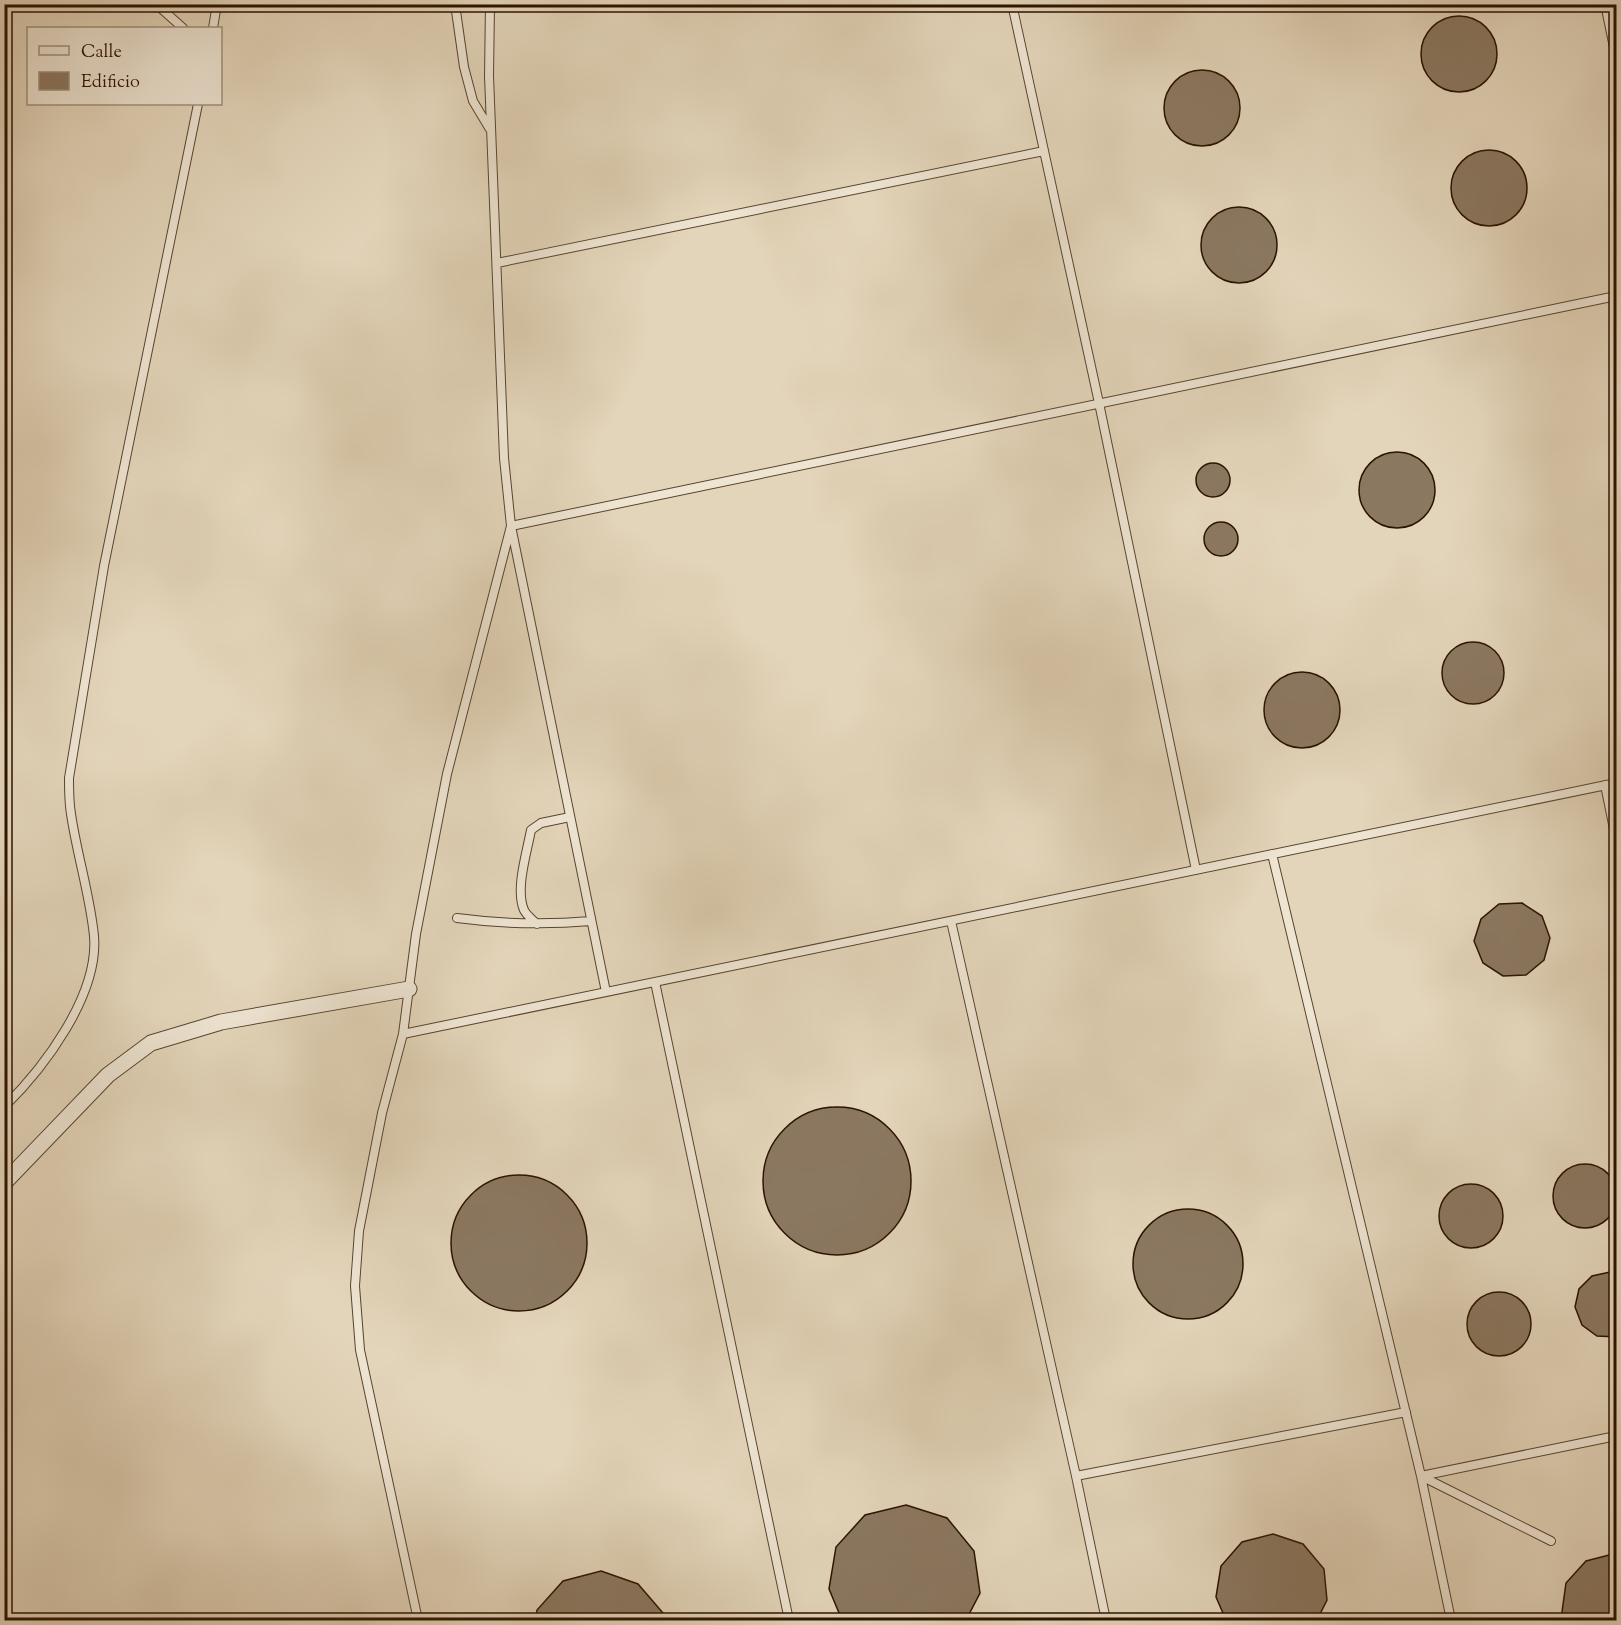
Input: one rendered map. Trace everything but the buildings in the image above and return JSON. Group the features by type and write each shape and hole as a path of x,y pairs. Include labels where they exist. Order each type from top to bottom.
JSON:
{"street":[{"path":"4,1183 108,1075 151,1042 221,1022 409,989"}],"lane":[{"path":"156,4 182,27"},
{"path":"213,27 217,4"},
{"path":"455,4 464,68 473,101 492,132"},
{"path":"490,4 489,76 504,458 511,526 606,992"},
{"path":"1012,4 1099,403 1196,870"},
{"path":"1605,4 1617,57"},
{"path":"4,1107 24,1088 53,1049 76,1011 91,975 94,939 86,885 70,813 69,778 104,566 198,105"},
{"path":"497,263 1044,151"},
{"path":"511,526 1617,296"},
{"path":"418,1620 360,1350 356,1286 361,1220 382,1113 403,1034 416,934 447,774 511,526"},
{"path":"403,1034 1617,783"},
{"path":"1605,785 1617,839"},
{"path":"537,924 525,913 520,899 531,830 541,823 570,817"},
{"path":"1272,854 1421,1476 1451,1620"},
{"path":"457,918 495,923 537,924 591,921"},
{"path":"951,921 1076,1476 1106,1620"},
{"path":"655,982 789,1620"},
{"path":"1076,1476 1406,1412"},
{"path":"1421,1476 1617,1436"},
{"path":"1421,1476 1551,1541"}]}
